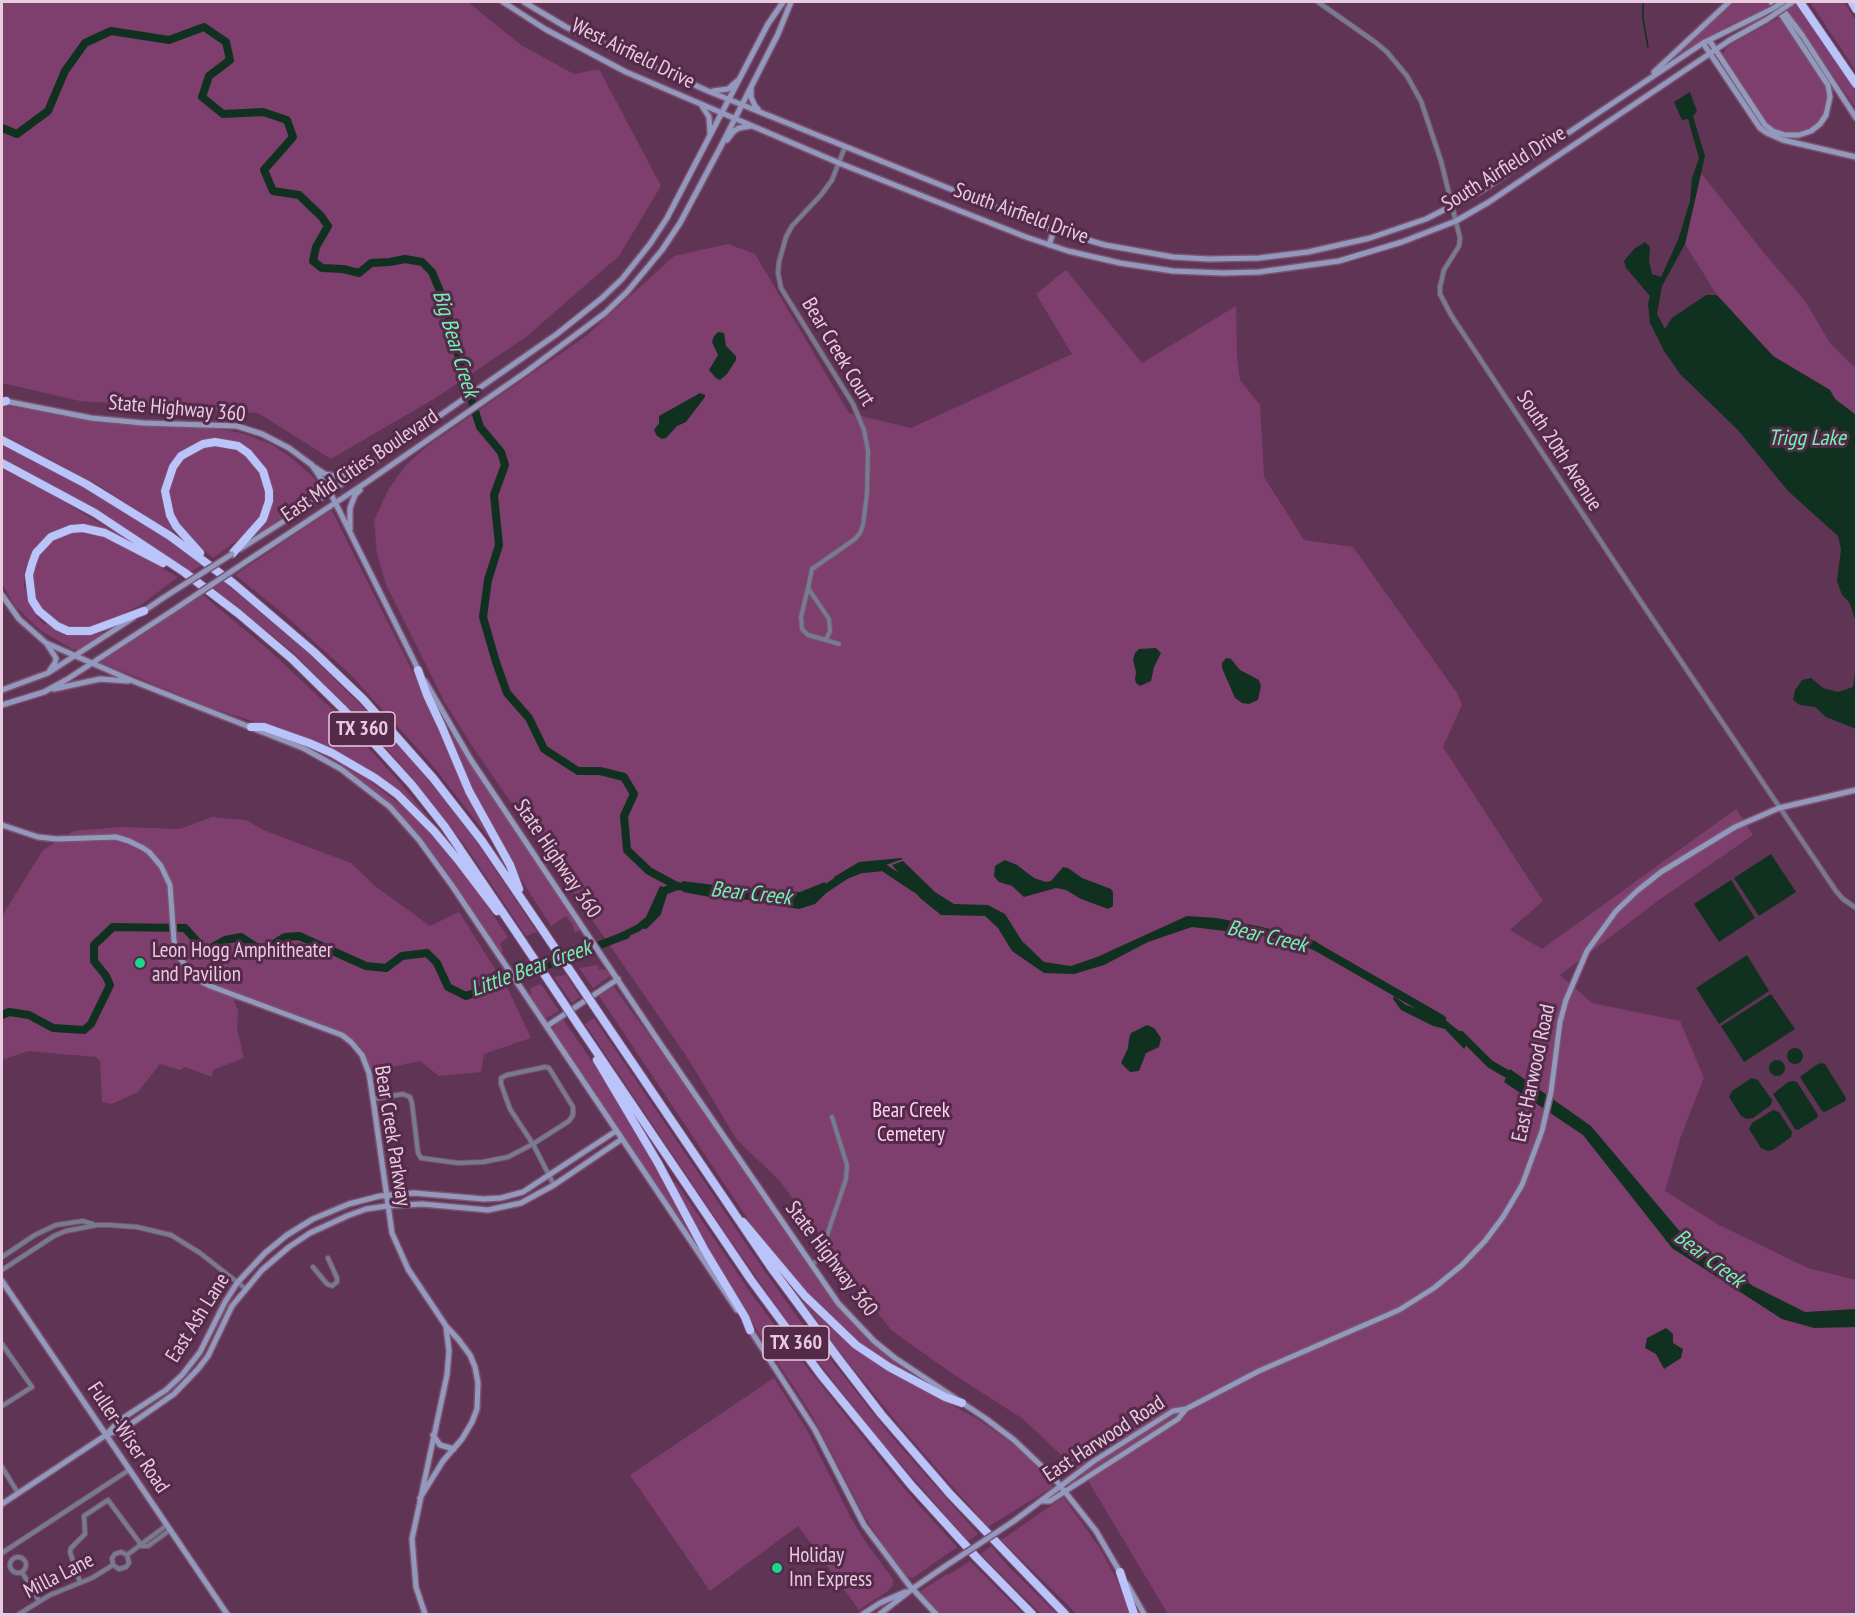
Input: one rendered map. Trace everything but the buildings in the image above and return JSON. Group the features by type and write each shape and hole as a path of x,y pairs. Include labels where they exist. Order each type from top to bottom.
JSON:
{"highway":[{"path":"1800,2 1857,84"},
{"path":"1851,2 1857,9"},
{"name":"TX 360","path":"2,440 86,484 170,536 209,564 308,645 411,751 456,806 524,902 795,1302 881,1414 974,1520 1065,1614"},
{"path":"209,564 173,520 166,504 165,491 172,467 181,456 203,444 215,442 238,446 257,461 267,481 269,501 263,519 232,554"},
{"name":"TX 360","path":"2,463 95,513 184,572 292,659 366,733 445,826 751,1280 821,1376 911,1485 1032,1614"},
{"path":"144,611 90,631 68,631 57,626 43,615 32,600 29,575 36,553 51,537 61,532 83,528 105,533 184,572"},
{"path":"418,670 469,791 510,865 524,902"},
{"path":"251,727 264,727 309,742 375,777 397,794 434,831 495,909 506,917"},
{"path":"593,1047 599,1065 642,1134 704,1249 745,1317 750,1330"},
{"path":"735,1216 748,1226 786,1275 813,1304 856,1345 897,1371 945,1397 962,1403"},
{"path":"1120,1572 1134,1614"}],"main road":[{"name":"West Airfield Drive","path":"503,2 589,54 722,112"},
{"name":"West Airfield Drive","path":"524,2 566,27 728,100"},
{"name":"East Mid Cities Boulevard","path":"2,690 48,674 330,492 582,315 622,279 668,218 768,24 783,2"},
{"name":"East Mid Cities Boulevard","path":"2,705 44,692 92,664 335,504 526,372 605,313 642,275 680,223 778,34 791,2"},
{"path":"1638,86 1729,2"},
{"path":"1703,43 1713,52 1760,119 1773,131 1785,135 1799,135 1811,131 1826,115 1830,103 1828,85 1771,2"},
{"path":"1777,2 1802,35 1857,118"},
{"name":"South Airfield Drive","path":"728,100 1054,230 1105,245 1173,257 1237,259 1308,252 1370,238 1453,207 1481,192 1703,43 1783,2"},
{"name":"South Airfield Drive","path":"722,112 839,163 1049,245 1120,263 1173,271 1237,273 1308,266 1339,261 1410,240 1456,221 1489,202 1713,52 1793,2"},
{"path":"1709,40 1713,52 1760,128 1767,134 1783,140 1857,157"},
{"path":"708,91 728,89 740,78"},
{"path":"751,87 751,97 755,106 764,114"},
{"path":"700,104 709,117 710,140"},
{"path":"720,148 734,131 753,126"},
{"path":"1049,245 1054,230"},
{"name":"State Highway 360","path":"3,401 91,418 143,423 237,426 262,434 289,448 312,465 330,492 418,670 471,760 838,1303 874,1341 1014,1440 1060,1485 1095,1531 1143,1614"},
{"path":"312,465 325,474 343,477 377,460"},
{"path":"350,531 349,514 352,501 367,482"},
{"path":"2,595 20,619 46,643 56,658 48,674"},
{"path":"46,643 133,681 319,756 358,781 390,807 425,849 499,953 807,1416 864,1525 912,1588 936,1614"},
{"path":"44,692 100,680 133,681"},
{"name":"East Harwood Road","path":"880,1614 912,1588 1044,1501 1047,1495 1060,1485 1173,1411 1186,1409 1259,1371 1399,1310 1434,1288 1462,1265 1503,1217 1522,1185 1542,1131 1555,1066 1560,1022 1577,971 1587,951 1616,911 1645,885 1692,852 1735,827 1779,807 1857,790"},
{"name":"Bear Creek Parkway","path":"2,826 27,834 65,840 116,837 136,844 149,852 161,866 170,885 172,934 178,955 200,981 311,1023 348,1040 362,1055 369,1073 392,1233 400,1253 446,1326 470,1355 475,1368 479,1393 477,1409 472,1422 462,1439 443,1461 420,1498"},
{"path":"547,1026 618,979"},
{"name":"East Ash Lane","path":"106,1435 120,1420 173,1384 202,1350 225,1302 237,1283 265,1253 287,1234 313,1219 349,1204 385,1196 406,1193 484,1199 501,1198 523,1192 616,1131"},
{"name":"East Ash Lane","path":"2,1504 106,1435 125,1428 174,1394 198,1370 208,1356 232,1306 246,1289 271,1262 310,1233 366,1209 387,1206 439,1205 465,1209 500,1208 521,1203 554,1185 622,1139"},
{"path":"439,1205 440,1195"},
{"name":"Fuller-Wiser Road","path":"2,1281 227,1614"},
{"name":"Bear Creek Parkway","path":"425,1614 416,1587 412,1562 412,1539 447,1375 449,1351 446,1326"},
{"path":"202,1350 208,1356"},
{"name":"East Harwood Road","path":"1044,1501 1050,1501 1178,1419 1186,1409"},
{"path":"433,1435 444,1448 454,1449"},
{"name":"East Harwood Road","path":"863,1614 912,1588"}],"street":[{"name":"South 20th Avenue","path":"1318,2 1375,42 1397,63 1407,76 1426,113 1460,238 1459,246 1444,270 1440,287 1440,294 1450,315 1630,587 1836,891 1843,899 1857,908"},
{"name":"Bear Creek Court","path":"839,644 808,635 802,629 801,617 812,569 860,533 867,493 868,451 864,430 853,404 781,288 778,273 781,250 789,232 798,218 821,195 832,180 845,147"},
{"path":"808,588 829,619 830,631 826,640"},
{"path":"373,1099 403,1094 410,1097 418,1153 421,1158 458,1163 483,1162 508,1156 533,1144 569,1121 573,1115 573,1107 549,1068 544,1067 507,1075 501,1078 501,1084 510,1109 533,1144 554,1185"},
{"path":"811,1265 819,1259 846,1179 847,1165 832,1117"},
{"path":"2,1257 35,1235 56,1225 83,1221 97,1225"},
{"path":"2,1270 54,1236 78,1228 97,1225 137,1227 171,1235 200,1253 246,1289"},
{"path":"313,1267 327,1284 332,1286 337,1282 337,1278 328,1258"},
{"path":"2,1344 32,1386 2,1406"},
{"path":"2,1467 18,1493"},
{"path":"2,1553 130,1470"},
{"path":"80,1582 70,1552 71,1548 85,1534 83,1518 86,1514 108,1500 142,1546"},
{"name":"Milla Lane","path":"127,1555 142,1546 148,1546 169,1528"},
{"name":"Milla Lane","path":"121,1552 127,1555 129,1560 126,1567 119,1569 113,1565 112,1558 115,1554 121,1552"},
{"path":"14,1558 21,1558 25,1561 25,1568 22,1572 15,1572 11,1569 11,1562 14,1558"},
{"name":"Milla Lane","path":"19,1614 58,1591 92,1578 113,1565"},
{"path":"22,1572 39,1601"}],"green space":[{"path":"2,2 468,2 521,45 574,74 599,69 661,186 619,256 526,337 437,397 331,459 258,413 80,401 2,383"},
{"path":"1731,2 1767,2 1769,5 1759,14 1728,26 1676,56"},
{"path":"1782,2 1795,2 1802,11 1856,92 1856,108"},
{"path":"1810,2 1844,2 1856,21 1856,71"},
{"path":"1779,18 1782,19 1827,89 1828,96 1824,113 1817,123 1803,132 1786,134 1766,123 1723,54 1726,48 1733,43"},
{"path":"1701,173 1805,301 1830,343 1853,366 1856,364 1856,415 1835,399 1830,390 1773,356 1717,295 1685,244"},
{"name":"Bear Creek Cemetery","path":"728,244 755,254 849,413 911,428 1072,354 1036,294 1066,270 1142,363 1236,306 1240,380 1260,405 1264,477 1304,540 1353,547 1457,693 1462,705 1443,747 1543,901 1510,930 1542,949 1736,809 1753,835 1659,900 1560,975 1592,1003 1680,1021 1704,1078 1681,1136 1665,1191 1719,1225 1808,1268 1856,1280 1856,1614 1168,1614 1087,1479 1023,1419 953,1374 891,1330 779,1180 737,1140 687,1057 472,746 444,701 386,585 377,553 374,521 388,490 405,466 426,447 586,336 674,256"},
{"path":"2,405 96,422 209,428 242,433 271,444 293,459 313,477 323,490 260,532 258,530 267,515 264,466 251,452 201,442 184,451 173,462 164,480 163,502 166,515 174,529 172,532 95,483 2,434"},
{"path":"2,444 75,482 175,545 202,565 191,572 105,514 2,459"},
{"path":"208,446 233,448 245,455 256,465 263,479 265,491 263,509 257,521 244,536 213,558 189,537 175,520 170,509 168,487 177,466 185,457 195,450"},
{"path":"2,469 42,489 126,539 87,526 35,547 30,555 24,573 24,587 36,616 45,625 47,623 53,628 100,631 103,635 78,650 72,649 40,630 15,606 2,584"},
{"path":"330,511 435,716 489,838 433,766 352,676 286,616 235,575"},
{"path":"83,531 111,539 178,577 141,605 97,626 80,629 54,622 39,605 34,595 32,573 35,562 49,543 59,536"},
{"path":"224,582 311,656 383,727 448,804 537,932 526,936 466,847 409,774 376,737 295,654 214,588"},
{"path":"203,595 269,650 334,711 396,778 437,828 435,830 394,789 295,735 212,708 100,662"},
{"path":"452,735 580,930 575,933 566,916 551,926 476,800 449,736"},
{"path":"307,746 361,774 421,822 456,861 508,937 500,944 503,951 501,952 441,863 395,809 354,774"},
{"path":"212,817 246,820 263,830 351,863 375,886 430,926 459,912 510,993 531,1038 484,1054 481,1072 439,1076 420,1061 373,1071 364,1054 345,1034 236,992 234,1001 238,1011 237,1029 244,1058 213,1070 212,1077 185,1067 180,1070 160,1064 138,1092 112,1104 102,1102 100,1061 96,1057 28,1051 2,1060 2,916 43,850 74,831 121,827 180,829"},
{"path":"598,965 598,969 606,970 610,976 593,988 579,968"},
{"path":"566,975 580,997 572,1003 554,977"},
{"path":"541,984 559,1011 546,1018 530,996 530,988"},
{"path":"614,987 672,1067 828,1295 857,1329 905,1371 891,1363 890,1365 854,1340 813,1301 761,1239 599,996"},
{"path":"594,1018 804,1326 891,1436 978,1534 968,1541 875,1434 798,1336 735,1247 585,1024"},
{"path":"563,1019 618,1099 697,1242 695,1243 553,1030 555,1025"},
{"path":"676,1182 750,1292 793,1350 907,1492 957,1547 913,1578 908,1577 898,1566 866,1519 812,1415 719,1272 673,1184"},
{"path":"803,1298 841,1336 871,1359 979,1420 1014,1445 1050,1480 1053,1484 1051,1488 988,1527 903,1430 842,1355 801,1299"},
{"path":"774,1378 807,1430 851,1518 893,1579 893,1585 888,1591 859,1610 798,1526 710,1591 630,1475"},
{"path":"1062,1498 1099,1547 1115,1576 1131,1614 1077,1614 1001,1540"},
{"path":"991,1546 1057,1614 1041,1614 981,1554"},
{"path":"970,1561 1023,1614 941,1614 920,1594 922,1590"}],"water":[{"name":"Trigg Lake","path":"1690,92 1697,111 1693,116 1705,156 1685,244 1662,286 1657,314 1665,329 1672,318 1706,295 1717,295 1773,356 1830,390 1835,399 1856,415 1856,622 1849,602 1842,595 1837,581 1841,549 1838,536 1788,491 1738,430 1680,374 1664,351 1650,323 1648,304 1650,296 1626,268 1624,261 1634,249 1645,242 1650,247 1649,261 1652,274 1661,277 1678,240 1690,201 1692,178 1699,158 1688,119 1682,120 1674,102"},
{"path":"718,332 724,333 726,346 736,356 727,374 720,380 709,370 718,355 712,342"},
{"path":"700,393 705,397 686,422 677,426 666,438 662,439 657,436 654,430 659,423 659,416"},
{"path":"1156,648 1161,653 1154,667 1151,681 1140,686 1135,679 1133,660 1135,653 1139,649"},
{"path":"1226,658 1231,659 1240,670 1259,680 1261,686 1258,700 1249,704 1242,703 1235,698 1222,668 1222,663"},
{"path":"1856,666 1856,729 1826,717 1815,707 1800,705 1793,700 1795,690 1802,680 1811,678 1823,688 1838,692 1853,687"},
{"path":"1771,854 1796,892 1759,916 1734,878"},
{"path":"903,859 847,879 836,886 834,877 859,862"},
{"path":"1005,860 1017,865 1034,878 1046,882 1051,881 1063,867 1068,868 1082,878 1111,889 1113,906 1108,909 1081,899 1066,890 1056,888 1024,897 1012,886 999,882 994,876 995,866"},
{"path":"903,861 935,892 954,904 988,905 1005,914 1022,941 1044,962 1071,966 1097,957 1187,916 1217,918 1262,927 1315,941 1324,947 1319,952 1294,943 1258,935 1192,927 1148,942 1104,965 1074,974 1044,973 1012,951 998,928 985,916 941,915 920,898 892,865"},
{"path":"1731,880 1755,918 1719,942 1694,904"},
{"path":"682,881 775,891 769,904 683,892"},
{"path":"825,882 828,891 815,904 799,909 773,905 779,893 800,892"},
{"path":"660,886 666,888 649,923 640,931 618,941 616,935 646,917"},
{"path":"1747,955 1769,991 1719,1024 1696,988"},
{"path":"1771,994 1795,1029 1744,1062 1721,1026"},
{"path":"1394,996 1406,1005 1443,1018 1470,1040 1464,1049 1445,1029 1433,1026 1401,1010 1393,999"},
{"path":"1147,1025 1154,1028 1161,1038 1159,1047 1146,1053 1139,1071 1130,1072 1121,1063 1128,1048 1131,1033"},
{"path":"1795,1048 1803,1056 1795,1064 1787,1056"},
{"path":"1777,1060 1785,1068 1777,1076 1769,1068"},
{"path":"1821,1063 1825,1064 1846,1098 1845,1101 1825,1112 1822,1111 1800,1077"},
{"path":"1510,1069 1591,1126 1682,1234 1753,1286 1805,1312 1856,1309 1856,1327 1814,1328 1782,1319 1672,1248 1583,1135 1504,1082"},
{"path":"1752,1078 1758,1080 1772,1100 1771,1105 1753,1118 1747,1119 1741,1116 1729,1097 1732,1091"},
{"path":"1788,1082 1797,1082 1818,1115 1798,1130 1795,1129 1773,1094"},
{"path":"1773,1110 1779,1112 1792,1132 1791,1137 1768,1151 1761,1148 1749,1129 1752,1123"},
{"path":"1666,1328 1673,1334 1673,1343 1683,1349 1681,1358 1664,1369 1656,1354 1645,1348 1647,1338"}],"waterway":[{"path":"1643,2 1643,19 1648,47"},
{"name":"Big Bear Creek","path":"2,128 17,134 48,111 65,71 85,43 111,31 169,40 204,27 226,42 230,60 209,76 202,97 223,114 263,112 287,120 293,137 264,170 273,191 299,195 328,226 316,247 313,261 322,268 343,269 359,273 371,263 405,259 422,262 432,272 445,303 480,427 501,452 505,465 494,495 499,545 488,580 483,617 507,693 529,718 544,749 578,771 600,771 624,777 634,794 624,816 627,850 649,871 677,886 693,888"},
{"name":"Bear Creek","path":"864,869 883,867 916,889"},
{"name":"Bear Creek","path":"819,893 843,877"},
{"name":"Little Bear Creek","path":"645,925 657,913 664,891 677,886"},
{"name":"Little Bear Creek","path":"2,1015 9,1012 29,1015 53,1028 84,1030 91,1024 110,985 94,961 94,945 113,927 185,928 203,948 211,948 225,940 241,937 258,948 269,947 285,937 299,936 366,966 386,968 402,956 427,953 437,963 448,987 466,996 626,935"},
{"name":"Bear Creek","path":"1313,945 1442,1019"},
{"name":"Bear Creek","path":"1461,1035 1490,1064 1516,1079"}],"place":[{"name":"Leon Hogg Amphitheater and Pavilion","path":"140,963"},
{"name":"Holiday Inn Express","path":"777,1568"}]}
